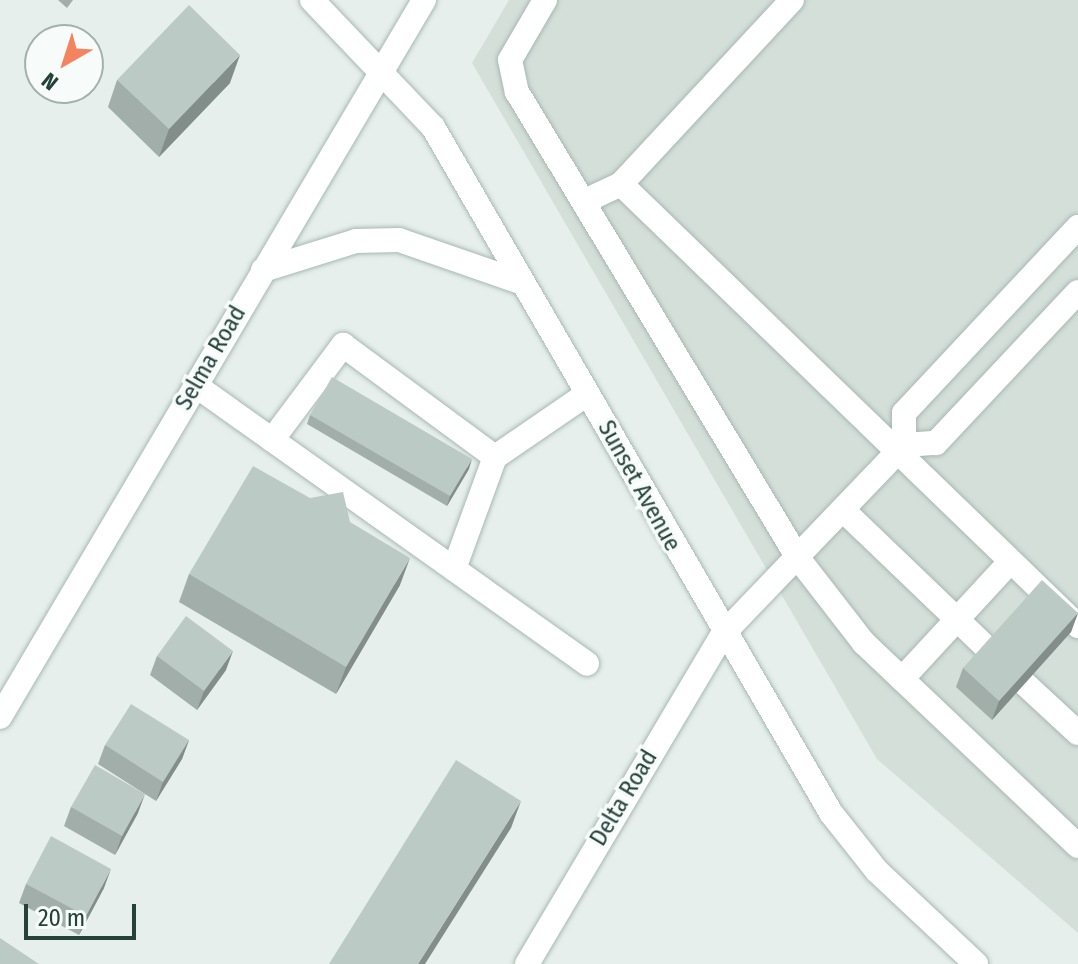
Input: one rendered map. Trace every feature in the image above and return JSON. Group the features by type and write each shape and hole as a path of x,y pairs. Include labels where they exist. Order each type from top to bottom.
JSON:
{"street":[{"name":"Sunset Avenue","path":"312,0 382,68 433,127 723,634 831,813 877,871 976,964"},
{"name":"Selma Road","path":"0,717 424,0"},
{"path":"545,0 510,60 517,92 587,200 798,558 902,679 1078,846"},
{"path":"587,200 621,184 792,0"},
{"path":"621,184 899,449 1009,563 1078,626"},
{"path":"899,449 904,413 1078,227"},
{"path":"263,270 356,241 399,240 523,283"},
{"path":"899,449 936,443 1078,292"},
{"path":"272,440 343,345 495,457"},
{"path":"195,385 587,664"},
{"path":"454,569 495,457 587,394"},
{"name":"Delta Road","path":"527,964 723,634 899,449"},
{"path":"843,510 989,650"},
{"path":"902,679 1009,563"},
{"path":"1025,684 1078,733"}],"shaded area":[{"path":"509,0 1078,0 1078,933 877,759 472,63"}],"building":[{"path":"189,5 240,55 169,129 117,80"},
{"path":"332,377 472,459 450,496 310,415"},
{"path":"253,466 310,498 343,492 350,522 410,558 346,667 189,574"},
{"path":"1042,580 1078,613 999,701 963,668"},
{"path":"186,616 233,651 204,691 157,656"},
{"path":"131,704 189,740 163,782 105,745"},
{"path":"456,760 521,801 418,964 329,964"},
{"path":"95,765 145,794 122,836 71,807"},
{"path":"51,836 111,869 86,916 26,884"},
{"path":"0,938 39,964 0,964"}]}
